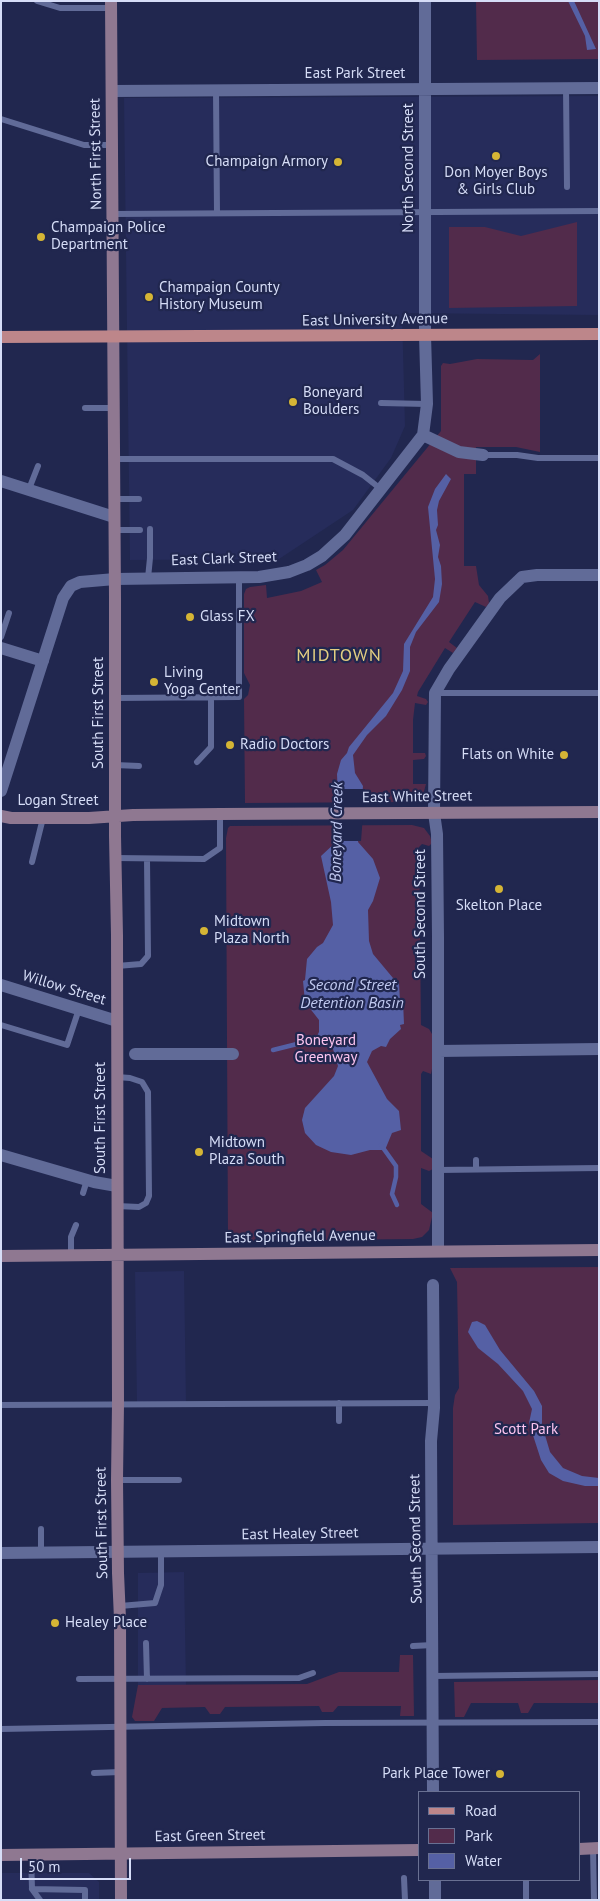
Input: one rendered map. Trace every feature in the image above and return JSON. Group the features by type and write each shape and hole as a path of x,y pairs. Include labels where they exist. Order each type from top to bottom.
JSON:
{"main road":[{"name":"East University Avenue","path":"1,337 599,334"}],"street":[{"name":"North Second Street","path":"423,435 427,404 425,335 425,1"},
{"name":"North First Street","path":"111,4 113,145 112,336"},
{"name":"East Park Street","path":"112,91 599,88"},
{"name":"South First Street","path":"112,336 116,698 117,1480 121,1680 121,1900"},
{"path":"423,435 459,452 483,455"},
{"name":"East Clark Street","path":"1,791 62,598 67,590 80,582 115,579 259,577 289,572 307,565 322,556 345,535 423,435"},
{"path":"1,481 29,489 114,523"},
{"name":"South Second Street","path":"438,1251 438,854 434,813 435,693 449,669 500,598 522,577 537,575 599,575"},
{"path":"1,648 43,661"},
{"name":"East White Street","path":"115,817 220,814 599,812"},
{"name":"Logan Street","path":"1,816 12,818 115,817"},
{"name":"Willow Street","path":"1,985 117,1021"},
{"path":"438,1051 599,1050"},
{"path":"135,1054 233,1054"},
{"path":"1,1155 85,1186 117,1186"},
{"name":"East Springfield Avenue","path":"1,1256 599,1250"},
{"name":"South Second Street","path":"433,1285 434,1402 431,1441 433,1791"},
{"name":"East Healey Street","path":"1,1553 599,1547"},
{"path":"580,1849 596,1848"},
{"name":"East Green Street","path":"1,1855 418,1850"},
{"path":"434,1881 435,1900"}],"lane":[{"path":"37,1 60,8 111,4"},
{"path":"566,88 567,187"},
{"path":"216,91 217,213"},
{"path":"1,119 84,145 113,145"},
{"path":"113,214 599,211"},
{"path":"381,403 427,404"},
{"path":"85,408 113,408"},
{"path":"483,455 517,455 538,458 599,458"},
{"path":"113,459 332,459 363,475 382,490"},
{"path":"29,489 38,466"},
{"path":"114,499 139,499"},
{"path":"114,523 140,530"},
{"path":"148,578 150,529"},
{"path":"116,698 239,697 239,577"},
{"path":"1,637 9,613"},
{"path":"435,693 599,693"},
{"path":"197,762 211,748 211,697"},
{"path":"115,765 139,766"},
{"path":"115,858 204,859 220,848 220,814"},
{"path":"32,862 43,818"},
{"path":"117,966 141,964 148,956 147,859"},
{"path":"1,1025 67,1046 79,1009"},
{"path":"117,1077 130,1078 142,1082 148,1092 149,1196 146,1203 139,1206 117,1206"},
{"path":"476,1160 476,1169"},
{"path":"438,1170 599,1168"},
{"path":"71,1255 71,1237 76,1225"},
{"path":"1,1405 434,1402"},
{"path":"339,1403 339,1421"},
{"path":"117,1480 179,1480"},
{"path":"41,1529 41,1553"},
{"path":"120,1606 155,1603 161,1585 161,1552"},
{"path":"146,1644 147,1680"},
{"path":"413,1646 433,1645"},
{"path":"79,1680 299,1678 313,1673"},
{"path":"433,1676 599,1674"},
{"path":"1,1729 599,1722"},
{"path":"94,1773 120,1772"},
{"path":"594,1900 596,1848"},
{"path":"32,1855 32,1889 40,1900"},
{"path":"404,1878 405,1900"},
{"path":"526,1881 526,1900"},
{"path":"32,1889 85,1890 85,1900"}],"shaded area":[{"path":"599,96 599,315 402,313 405,426 391,458 353,510 279,559 130,560 124,98"},
{"path":"184,1271 186,1404 137,1404 135,1272"},
{"path":"184,1572 186,1685 138,1685 138,1573"},
{"path":"1,1873 89,1873 99,1882 99,1900 1,1900"}],"green space":[{"path":"476,1 599,1 599,59 477,60"},
{"path":"577,222 577,306 449,308 449,227 485,227 521,236"},
{"path":"540,354 540,452 516,447 476,447 476,474 464,474 464,566 476,566 479,585 488,596 489,603 486,607 475,602 449,642 457,648 453,653 445,648 418,692 417,696 426,699 428,702 426,705 415,703 413,720 413,753 425,753 426,756 424,759 413,760 413,784 426,784 423,795 412,802 245,803 244,699 248,695 250,685 244,673 244,594 246,589 266,585 267,598 301,591 322,582 316,570 343,550 441,431 441,366 443,363 450,364 477,359 533,360"},
{"name":"Boneyard Greenway","path":"412,825 424,828 430,836 432,843 429,846 422,844 419,847 421,1025 429,1029 432,1034 431,1074 423,1071 421,1074 421,1151 433,1159 433,1169 429,1171 421,1168 421,1204 433,1213 429,1230 422,1237 413,1239 228,1241 226,838 228,828 230,826"},
{"name":"Scott Park","path":"599,1267 599,1523 453,1525 453,1408 455,1395 459,1388 457,1282 450,1268"},
{"path":"400,1655 413,1655 414,1716 400,1716 401,1706 338,1706 333,1712 322,1712 319,1706 225,1707 220,1714 210,1714 205,1707 162,1708 154,1721 135,1721 132,1717 138,1685 307,1684 339,1672 399,1672"},
{"path":"599,1680 599,1703 534,1703 528,1713 521,1713 518,1703 471,1703 464,1717 455,1717 454,1682"}],"water":[{"path":"568,1 574,1 596,49 587,50 585,36"},
{"name":"Second Street Detention Basin","path":"446,474 451,479 439,501 437,510 438,525 436,530 440,545 438,557 441,566 442,584 439,602 416,632 410,647 410,671 402,690 386,716 367,735 353,755 355,773 363,786 358,842 373,859 380,878 373,901 368,910 369,941 373,954 399,983 400,1001 403,1001 404,1024 400,1025 401,1029 390,1039 386,1047 381,1046 372,1051 367,1062 387,1099 399,1111 401,1130 392,1133 385,1150 370,1150 351,1155 331,1152 316,1145 305,1133 302,1120 305,1108 334,1076 338,1066 333,1049 327,1044 315,1043 314,1038 319,1032 319,1020 305,1002 303,981 305,980 307,959 323,943 333,925 331,902 321,856 335,843 338,799 337,774 341,760 349,747 393,693 403,671 404,644 433,597 435,579 428,507 435,489"},
{"path":"477,1321 485,1325 500,1350 534,1391 542,1406 542,1425 550,1452 563,1468 582,1476 599,1478 599,1486 585,1486 563,1481 549,1473 541,1460 529,1423 532,1409 523,1391 498,1364 478,1348 468,1332 472,1322"}],"pier":[{"path":"335,789 365,789 361,841 333,841"}],"waterway":[{"path":"273,1050 305,1042"},
{"name":"Boneyard Creek","path":"381,1145 396,1166 396,1177 392,1194 397,1205"}],"place":[{"name":"Don Moyer Boys & Girls Club","path":"496,156"},
{"name":"Champaign Armory","path":"338,162"},
{"name":"Champaign Police Department","path":"41,237"},
{"name":"Champaign County History Museum","path":"149,297"},
{"name":"Boneyard Boulders","path":"293,402"},
{"name":"Glass FX","path":"190,617"},
{"name":"Living Yoga Center","path":"154,682"},
{"name":"Radio Doctors","path":"230,745"},
{"name":"Flats on White","path":"564,755"},
{"name":"Skelton Place","path":"499,889"},
{"name":"Midtown Plaza North","path":"204,931"},
{"name":"Midtown Plaza South","path":"199,1152"},
{"name":"Healey Place","path":"55,1623"},
{"name":"Park Place Tower","path":"500,1774"}],"district":[{"name":"MIDTOWN","path":"339,656"}]}
